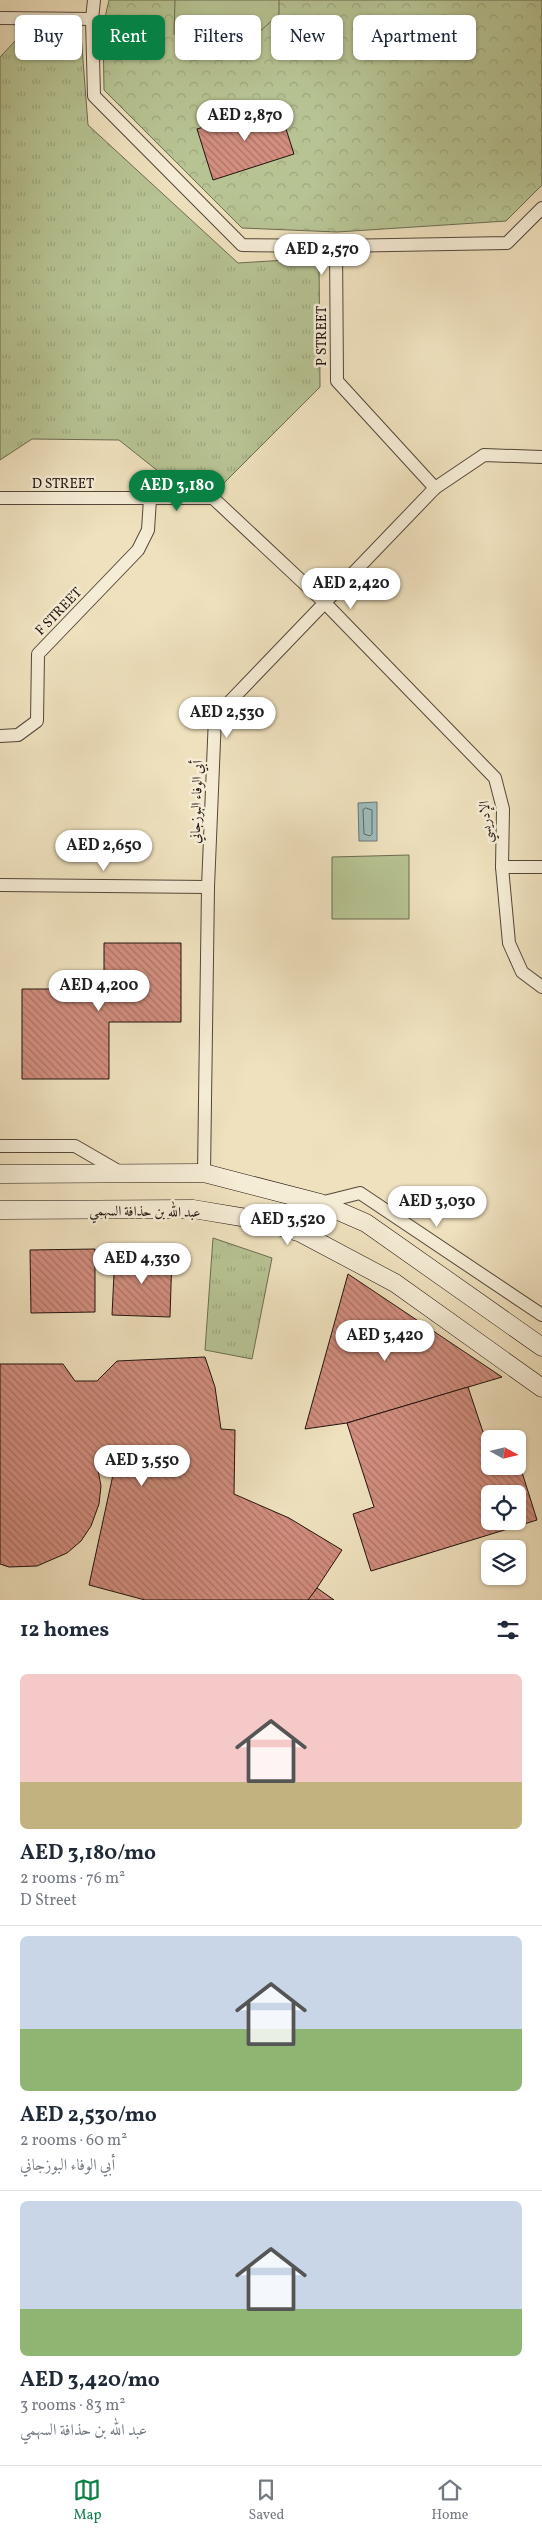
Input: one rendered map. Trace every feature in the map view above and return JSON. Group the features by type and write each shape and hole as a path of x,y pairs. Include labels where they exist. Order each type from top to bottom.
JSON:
{"street":[{"path":"92,15 94,0"},
{"path":"0,18 92,19"},
{"path":"93,60 94,96 242,245 336,246 507,243 542,208"},
{"name":"P STREET","path":"336,246 336,380 435,488"},
{"name":"أبي الوفاء البوزجاني","path":"204,1173 208,887 215,717 435,488 484,455 542,457"},
{"name":"D STREET","path":"0,498 213,498 324,602"},
{"name":"F STREET","path":"0,736 18,735 37,721 38,654 138,550 148,530 150,499"},
{"name":"الإدريسي","path":"324,602 495,778 503,809 502,867 509,942 522,972 542,987"},
{"path":"502,867 542,867"},
{"path":"0,885 208,887"},
{"path":"0,1146 76,1146 122,1174"},
{"path":"0,1174 204,1173 320,1202 366,1223 542,1346"},
{"path":"320,1202 360,1193 542,1315"},
{"name":"عبد الله بن حذافة السهمي","path":"0,1210 193,1209 259,1220 292,1230 346,1256 395,1283 542,1388"}],"green space":[{"path":"109,0 542,0 542,185 506,221 337,232 242,228 104,90 104,60 165,60 165,15 106,15"},
{"path":"175,0 279,0 279,14 271,15 271,21 261,30 261,15 175,15 174,34"},
{"path":"15,41 15,60 82,60 82,47 88,125 238,263 319,258 320,387 224,483 173,483 119,440 32,439 0,460 0,57"},
{"path":"409,855 409,919 332,919 332,857"},
{"path":"213,1238 272,1258 252,1359 205,1350"}],"water":[{"path":"377,802 377,841 359,841 358,803"}],"building":[{"path":"278,104 294,154 213,180 197,129"},
{"path":"104,943 181,943 181,1022 109,1022 109,1079 22,1079 22,989 104,989"},
{"path":"95,1249 95,1312 31,1313 30,1250"},
{"path":"115,1253 172,1255 170,1317 112,1315"},
{"path":"348,1274 502,1377 347,1423 305,1429"},
{"path":"205,1357 215,1387 221,1429 235,1430 234,1494 289,1518 342,1550 309,1600 145,1600 89,1585 116,1461 98,1470 101,1486 99,1504 91,1526 81,1541 67,1553 37,1566 9,1567 0,1564 0,1364 63,1364 75,1381 97,1381 117,1361"},
{"path":"468,1387 482,1430 481,1475 523,1475 537,1520 526,1523 526,1485 481,1485 481,1530 504,1530 371,1571 353,1514 374,1507 347,1423"},
{"path":"317,1588 334,1600 308,1600"}]}
